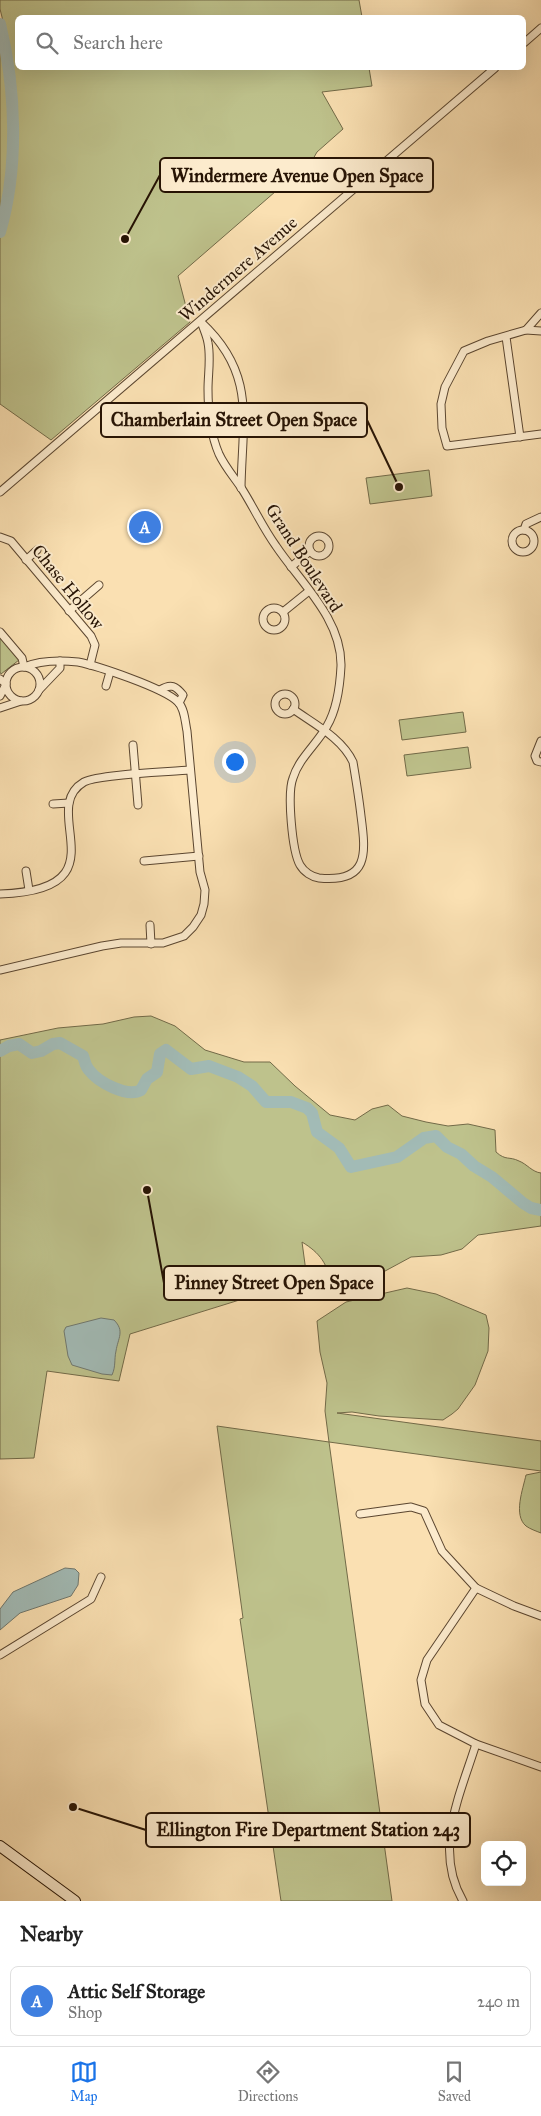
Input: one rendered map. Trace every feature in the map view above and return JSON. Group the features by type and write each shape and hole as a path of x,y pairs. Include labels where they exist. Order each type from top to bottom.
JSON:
{"main road":[{"path":"0,1846 75,1901"}],"street":[{"path":"526,41 541,28"},
{"name":"Windermere Avenue","path":"0,492 493,70"},
{"path":"526,330 541,313"},
{"path":"200,321 213,333 229,355 241,385 245,409 245,426 241,488"},
{"name":"Grand Boulevard","path":"200,321 208,342 208,411 213,435 228,471 241,488 275,545 321,608 337,642 341,664 336,705 323,731 292,778 291,796 294,842 300,865 314,878 330,879 347,877 357,870 363,860 365,844 353,762 338,741 323,731"},
{"path":"541,330 526,330 488,341 464,351 445,387 441,404 442,428 447,446 541,434"},
{"path":"506,337 520,437"},
{"path":"524,530 526,524 541,517"},
{"name":"Chase Hollow","path":"0,537 11,541 91,636 95,645 90,665"},
{"path":"26,560 37,550"},
{"path":"291,567 310,551"},
{"path":"69,612 99,585"},
{"path":"283,612 309,591"},
{"path":"0,632 22,658 24,667"},
{"path":"0,708 32,698 60,668 60,661"},
{"path":"0,696 3,681 19,667 37,662 60,661 90,665 110,672 160,690 179,703 184,713 187,731 199,856 205,890 201,915 184,936 173,941 150,944 121,943 102,946 0,970"},
{"path":"24,667 38,675 39,691"},
{"path":"106,686 110,672"},
{"path":"3,681 9,694 22,701"},
{"path":"160,690 172,686 178,687 183,695 179,703"},
{"path":"293,709 323,731"},
{"path":"541,741 535,756 537,761 541,762"},
{"path":"133,745 138,805"},
{"path":"0,894 29,890 51,884 67,871 71,855 69,803 74,792 84,782 93,779 190,770"},
{"path":"52,804 69,803"},
{"path":"144,861 199,856"},
{"path":"26,871 29,890"},
{"path":"150,925 150,944"},
{"path":"360,1514 411,1507 424,1511 442,1551 476,1588 541,1616"},
{"path":"0,1655 91,1599 101,1577"},
{"path":"476,1588 428,1660 421,1680 425,1704 439,1725 476,1744 541,1768"},
{"path":"463,1901 456,1888 449,1862 452,1820 476,1744"}],"green space":[{"path":"0,0 359,0 362,15 15,15 15,70 369,70 372,86 322,92 343,129 317,152 313,159 178,276 190,322 51,440 0,404 0,37 7,37 0,9"},
{"path":"429,470 432,496 370,504 366,478"},
{"path":"0,637 19,660 1,674 0,672"},
{"path":"463,712 466,732 402,740 399,720"},
{"path":"468,747 471,768 407,776 404,755"},
{"path":"151,1016 175,1026 205,1050 244,1062 270,1062 330,1115 355,1120 372,1109 388,1105 402,1116 426,1122 448,1126 468,1124 495,1130 496,1152 502,1156 522,1162 541,1173 541,1226 478,1235 462,1249 441,1255 411,1257 350,1290 331,1285 328,1271 322,1260 314,1250 302,1242 307,1279 130,1334 119,1381 47,1371 34,1458 0,1459 0,1040 58,1028 103,1024 134,1017"},
{"path":"407,1288 436,1294 486,1315 489,1328 488,1351 475,1385 458,1409 443,1420 379,1416 352,1412 337,1413 541,1441 541,1471 329,1442 325,1411 327,1383 320,1352 317,1321 346,1302"},
{"path":"217,1426 329,1442 392,1901 281,1901 240,1619 243,1618"},
{"path":"541,1472 541,1533 526,1526 522,1521 519,1509 526,1475"}],"water":[{"path":"101,1318 114,1320 120,1331 112,1375 72,1365 68,1356 64,1331 66,1327"},
{"path":"65,1568 75,1569 79,1573 78,1585 71,1596 20,1613 0,1630 0,1609 13,1592"}],"waterway":[{"path":"0,24 9,75 13,128 13,155 10,181 0,232"},
{"path":"0,1051 9,1046 19,1044 32,1053 60,1043 83,1056 86,1065 93,1075 106,1084 113,1088 135,1092 141,1090 147,1079 157,1072 160,1054 166,1050 191,1069 209,1066 238,1077 252,1086 266,1102 291,1102 307,1108 312,1113 317,1132 339,1148 351,1167 397,1157 424,1138 436,1136 447,1147 461,1154 523,1203 531,1208 541,1210"}],"place":[{"name":"Windermere Avenue Open Space","path":"125,239"},
{"name":"Chamberlain Street Open Space","path":"399,487"},
{"name":"Attic Self Storage","path":"145,527"},
{"name":"Pinney Street Open Space","path":"147,1190"},
{"name":"Ellington Fire Department Station 243","path":"73,1807"}]}
